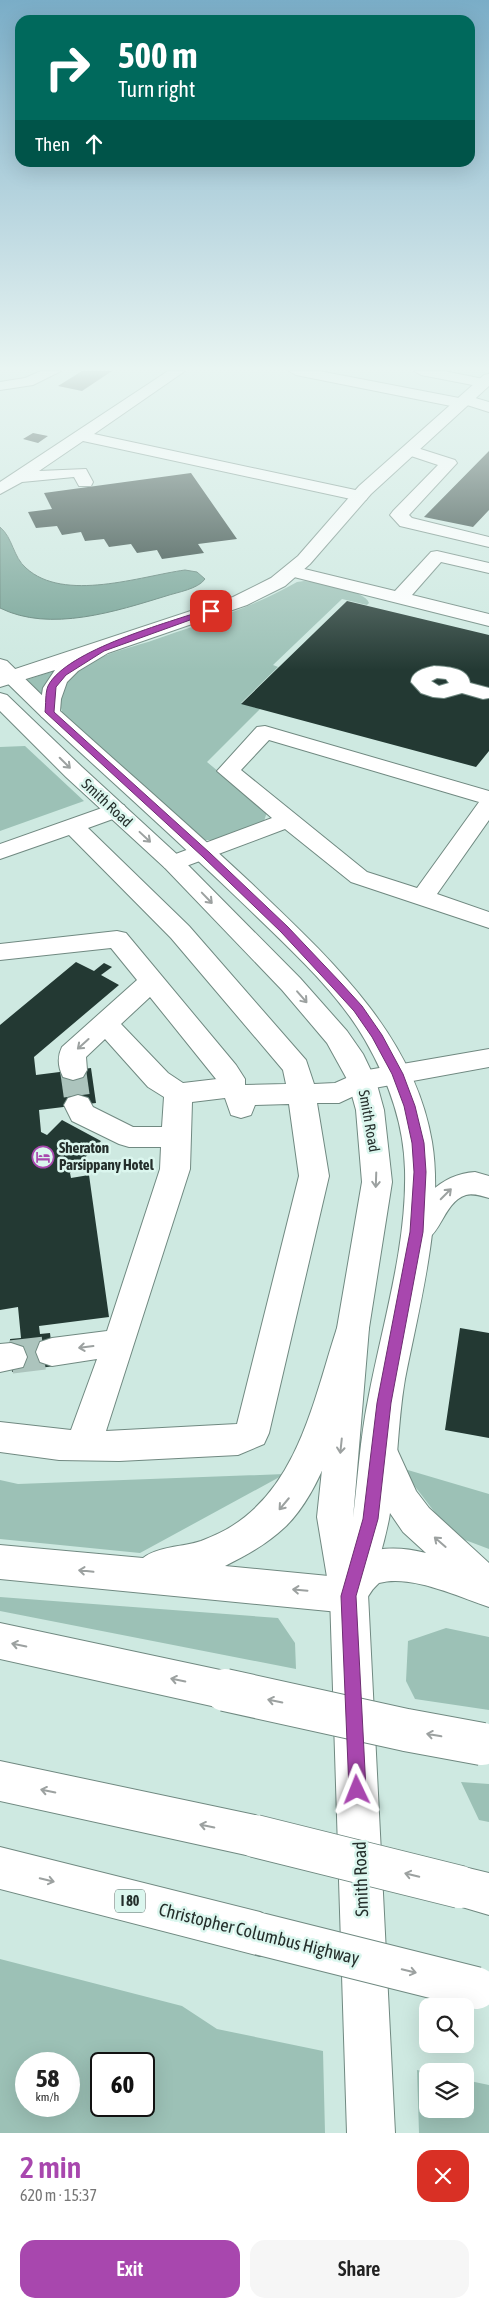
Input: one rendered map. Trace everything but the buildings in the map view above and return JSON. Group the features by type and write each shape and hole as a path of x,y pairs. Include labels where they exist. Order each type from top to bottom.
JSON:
{"main road":[{"path":"0,489 29,471"},
{"path":"242,471 360,496"},
{"path":"4,675 101,649 240,600 266,588 292,571 360,496 387,471"},
{"path":"442,471 400,515 406,522 489,542"},
{"path":"18,478 80,472 85,482"},
{"path":"399,598 437,556 489,568"},
{"path":"292,571 489,620"},
{"path":"49,712 52,687 63,673 101,649"},
{"name":"Smith Road","path":"4,675 49,712 203,852 285,930 358,1009 376,1035 397,1074 410,1106 418,1143 420,1200 378,1446 371,1519 349,1596"},
{"path":"459,686 484,693"},
{"name":"Smith Road","path":"0,698 173,863 291,984 337,1037 349,1054 362,1081 370,1110 376,1182 353,1328 334,1517 349,1596 371,2133"},
{"path":"0,712 35,733"},
{"path":"489,798 265,732 228,771 359,877 489,920"},
{"path":"421,899 489,804"},
{"path":"0,852 116,810"},
{"path":"173,863 288,820"},
{"path":"0,1437 34,1444 84,1446 238,1440 252,1433 312,1187 313,1163 296,1067 180,932 72,825"},
{"path":"0,952 117,939 236,1093"},
{"path":"73,1070 72,1054 152,982"},
{"path":"106,1024 158,1080 178,1093 236,1093 300,1086 339,1093 362,1081 489,1058"},
{"path":"84,1446 174,1169 178,1093"},
{"path":"78,1105 82,1114 129,1137 177,1137"},
{"path":"416,1232 448,1190 469,1183 489,1187"},
{"path":"118,1574 192,1562 217,1554 248,1538 278,1510 300,1482 308,1463 353,1328"},
{"path":"52,1352 119,1343"},
{"path":"378,1446 403,1502 416,1520 489,1588"},
{"path":"0,1562 349,1596 361,1575 369,1569 382,1565 407,1566 489,1588"},
{"path":"0,1641 406,1730 486,1744"},
{"path":"0,1781 255,1836 474,1890"},
{"name":"Christopher Columbus Highway","path":"0,1868 483,1989"}],"shaded area":[{"path":"0,527 8,536 18,558 26,568 42,578 61,584 81,586 103,584 185,570 197,572 205,579 187,590 105,613 62,619 40,619 19,615 0,608"},
{"path":"304,581 329,585 359,594 366,598 369,603 367,605 342,599 273,665 278,667 241,703 260,709 207,762 267,812 264,821 216,840 203,840 64,716 60,703 62,690 73,674 94,660 224,615 279,592 297,582"},
{"path":"57,670 43,696 40,696 26,680"},
{"path":"25,746 84,801 0,831 0,747"},
{"path":"401,1468 489,1494 489,1549 452,1535"},
{"path":"285,1474 140,1553 0,1539 0,1480 18,1484"},
{"path":"0,1597 278,1618 295,1643 296,1669 0,1611"},
{"path":"446,1628 489,1637 489,1710 415,1699 406,1681 408,1641"},
{"path":"461,1782 489,1784 489,1822 479,1820"},
{"path":"0,1959 182,2006 217,2029 323,2051 325,2133 0,2133"},
{"path":"417,2070 419,2070 419,2118 474,2118 474,2082 489,2085 489,2133 419,2133"}],"tunnel":[{"path":"73,1070 78,1105"},
{"path":"11,1357 52,1352"}],"place":[{"name":"Sheraton Parsippany Hotel","path":"43,1157"}],"route":[{"path":"211,611 101,649 63,673 52,687 49,712 207,855 285,930 337,985 358,1009 376,1035 397,1074 410,1106 418,1143 420,1200 407,1285 384,1403 371,1519 349,1596 357,1790"}]}
